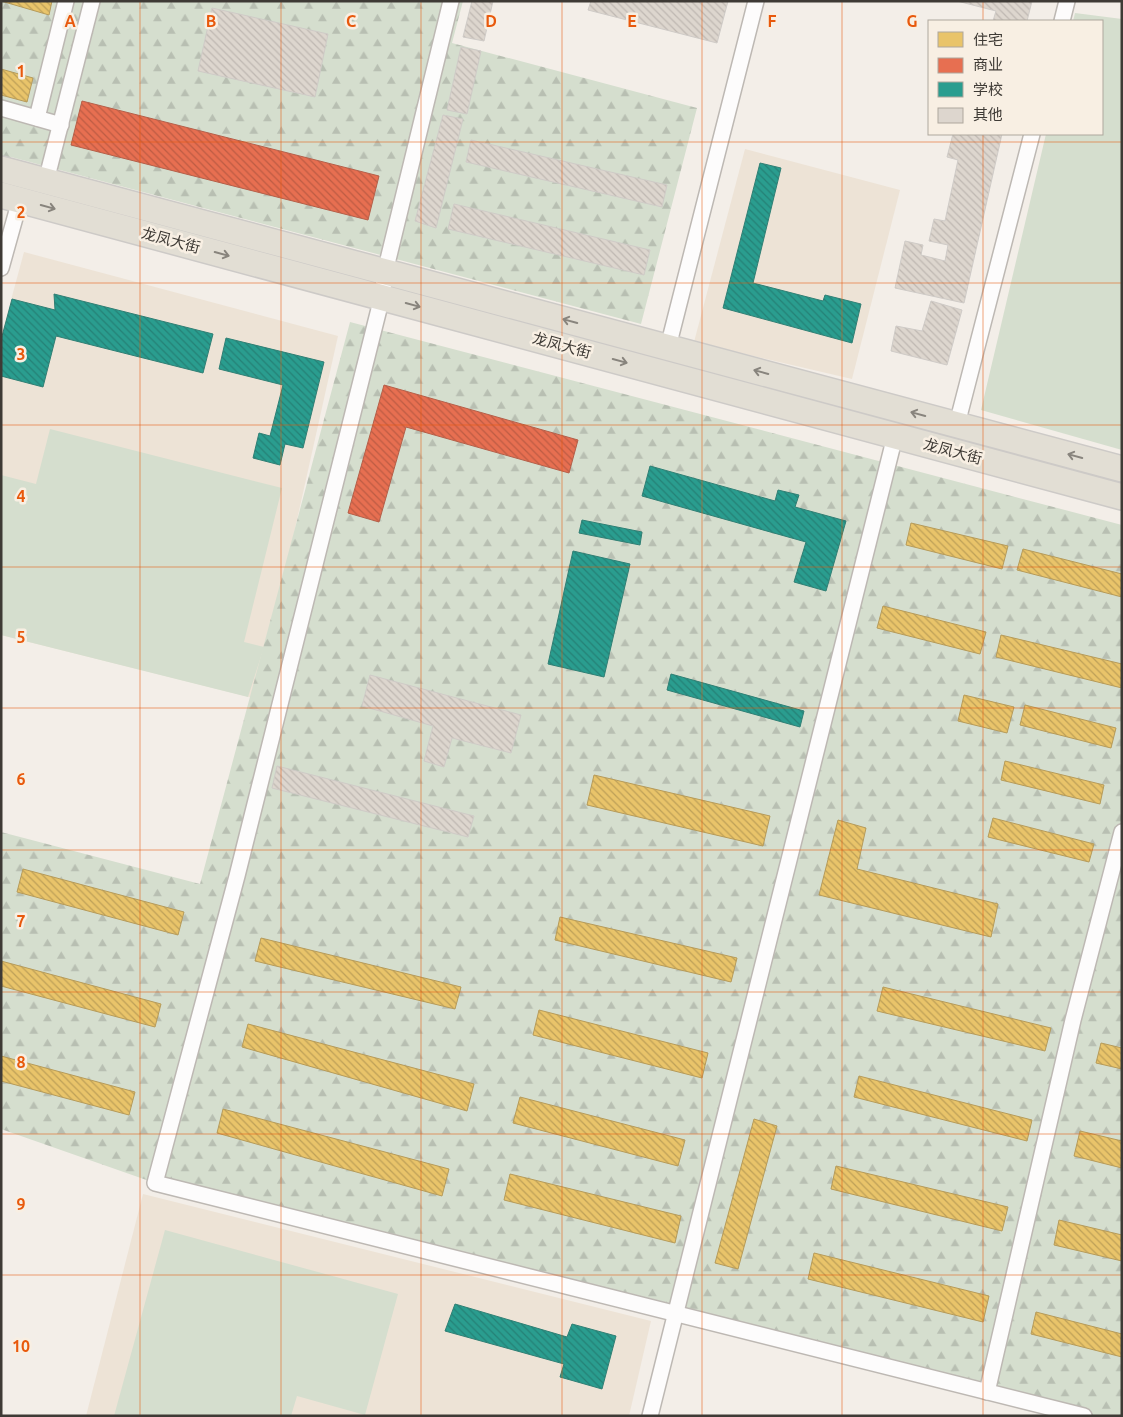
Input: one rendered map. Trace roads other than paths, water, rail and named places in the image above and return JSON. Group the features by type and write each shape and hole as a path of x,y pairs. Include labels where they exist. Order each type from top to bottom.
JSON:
{"main road":[{"name":"龙凤大街","path":"1,169 1122,469"},
{"name":"龙凤大街","path":"11,197 1122,497"}],"street":[{"path":"37,118 66,1"},
{"path":"46,181 92,1"},
{"path":"451,1 385,272 382,297 237,876 155,1183 1084,1416"},
{"path":"668,348 756,1"},
{"path":"1062,20 1067,1"},
{"path":"1,108 61,125"},
{"path":"956,424 1032,135"},
{"path":"1,267 11,197"},
{"path":"650,1416 895,436"},
{"path":"987,1392 1073,1020 1122,832"}]}
